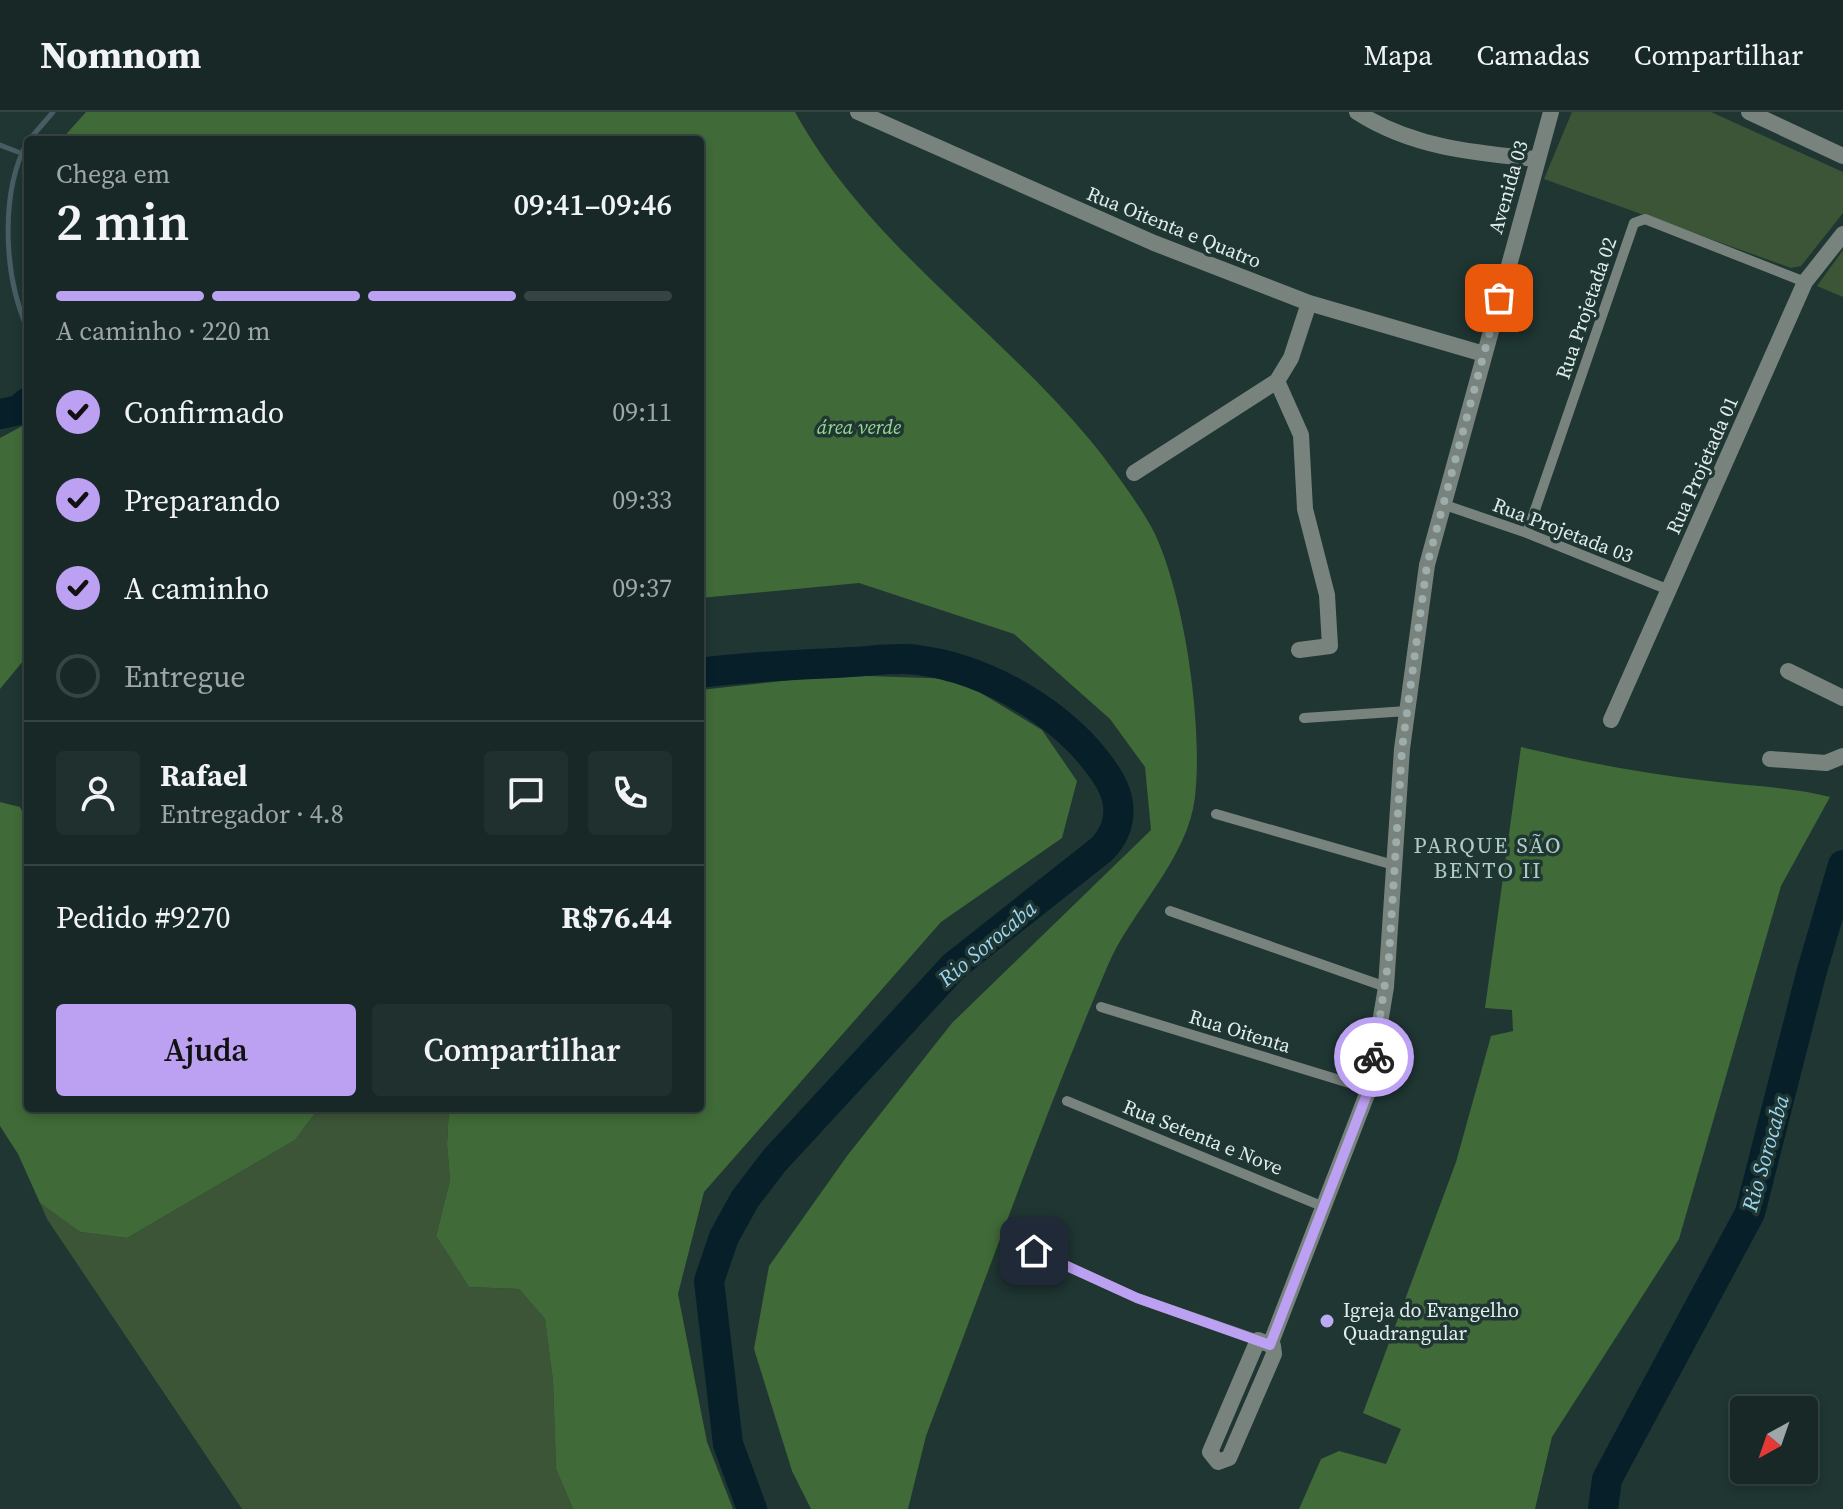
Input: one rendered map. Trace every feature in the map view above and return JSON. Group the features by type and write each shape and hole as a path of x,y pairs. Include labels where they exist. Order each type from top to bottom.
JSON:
{"street":[{"name":"Rua Oitenta e Quatro","path":"858,112 1154,243 1309,303 1484,354"},
{"path":"1357,112 1375,124 1423,143 1458,151 1536,159"},
{"name":"Avenida 03","path":"1264,1342 1324,1207 1369,1089 1386,987 1407,711 1427,565 1551,112"},
{"path":"1755,113 1843,156"},
{"name":"Rua Projetada 01","path":"1611,720 1805,282 1843,234"},
{"path":"1134,473 1277,381 1291,358 1309,303"},
{"path":"1277,381 1301,435 1305,509 1317,543 1329,616 1330,646 1299,650"},
{"path":"1788,671 1843,698"},
{"path":"1770,759 1826,763 1843,756"},
{"path":"1264,1342 1275,1349 1240,1437 1229,1458 1218,1462 1210,1452 1264,1342"}],"lane":[{"name":"Rua Projetada 02","path":"1527,533 1634,223 1645,219 1805,282"},
{"name":"Rua Projetada 03","path":"1445,505 1527,533 1669,590"},
{"path":"1304,718 1407,711"},
{"path":"1216,814 1397,866"},
{"path":"1170,911 1386,987"},
{"name":"Rua Oitenta","path":"1101,1007 1369,1089"},
{"name":"Rua Setenta e Nove","path":"1067,1101 1324,1207"},
{"path":"1027,1243 1034,1251 1137,1298 1264,1342"}],"green space":[{"name":"área verde","path":"86,112 795,112 824,159 858,203 895,244 1053,399 1090,440 1150,524 1166,561 1175,593 1194,700 1197,768 1190,820 1170,863 1118,945 1084,1023 926,1436 908,1509 811,1509 792,1471 754,1349 769,1266 847,1156 952,1023 1151,830 1145,767 1110,719 1014,634 859,583 704,598 704,136 65,136"},
{"path":"1572,112 1711,112 1843,172 1843,213 1801,266 1791,268 1544,179"},
{"path":"1843,250 1843,297 1817,286"},
{"path":"24,425 24,660 0,689 0,438"},
{"path":"837,675 958,679 1042,730 1077,781 1062,838 941,922 704,1192 678,1294 707,1442 733,1509 573,1509 556,1469 553,1381 545,1319 519,1289 469,1287 436,1236 450,1180 449,1112 704,1112 704,690"},
{"path":"1521,747 1638,771 1830,797 1781,886 1679,1239 1552,1437 1535,1509 1299,1509 1321,1459 1339,1451 1386,1464 1401,1429 1363,1413 1456,1162 1491,1036 1513,1031 1512,1010 1485,1008"},
{"path":"0,802 20,807 24,815 24,1112 316,1112 295,1140 127,1238 80,1232 40,1203 18,1154 0,1126"},
{"path":"316,1112 449,1112 450,1180 436,1236 469,1287 519,1289 545,1319 553,1381 556,1469 573,1509 242,1509 47,1219 40,1203 80,1232 127,1238 295,1140"}],"waterway":[{"path":"32,136 53,112"},
{"path":"0,145 18,152"},
{"path":"24,150 13,184 8,234 14,284 24,319"},
{"name":"Rio Sorocaba","path":"0,414 19,410 24,406"},
{"name":"Rio Sorocaba","path":"704,673 902,659 945,665 971,673 1023,698 1069,732 1105,773 1118,802 1114,831 1102,849 954,966 774,1161 745,1199 724,1237 709,1281 728,1444 752,1509"},
{"name":"Rio Sorocaba","path":"1603,1509 1607,1479 1750,1213 1811,974 1843,865"}],"way so far":[{"path":"1374,1057 1389,957 1402,749 1427,565 1499,298"}],"place":[{"name":"Igreja do Evangelho Quadrangular","path":"1327,1321"}],"district":[{"name":"PARQUE SÃO BENTO II","path":"1488,858"}],"route":[{"path":"1034,1251 1137,1298 1270,1345 1369,1089 1374,1057"}]}
